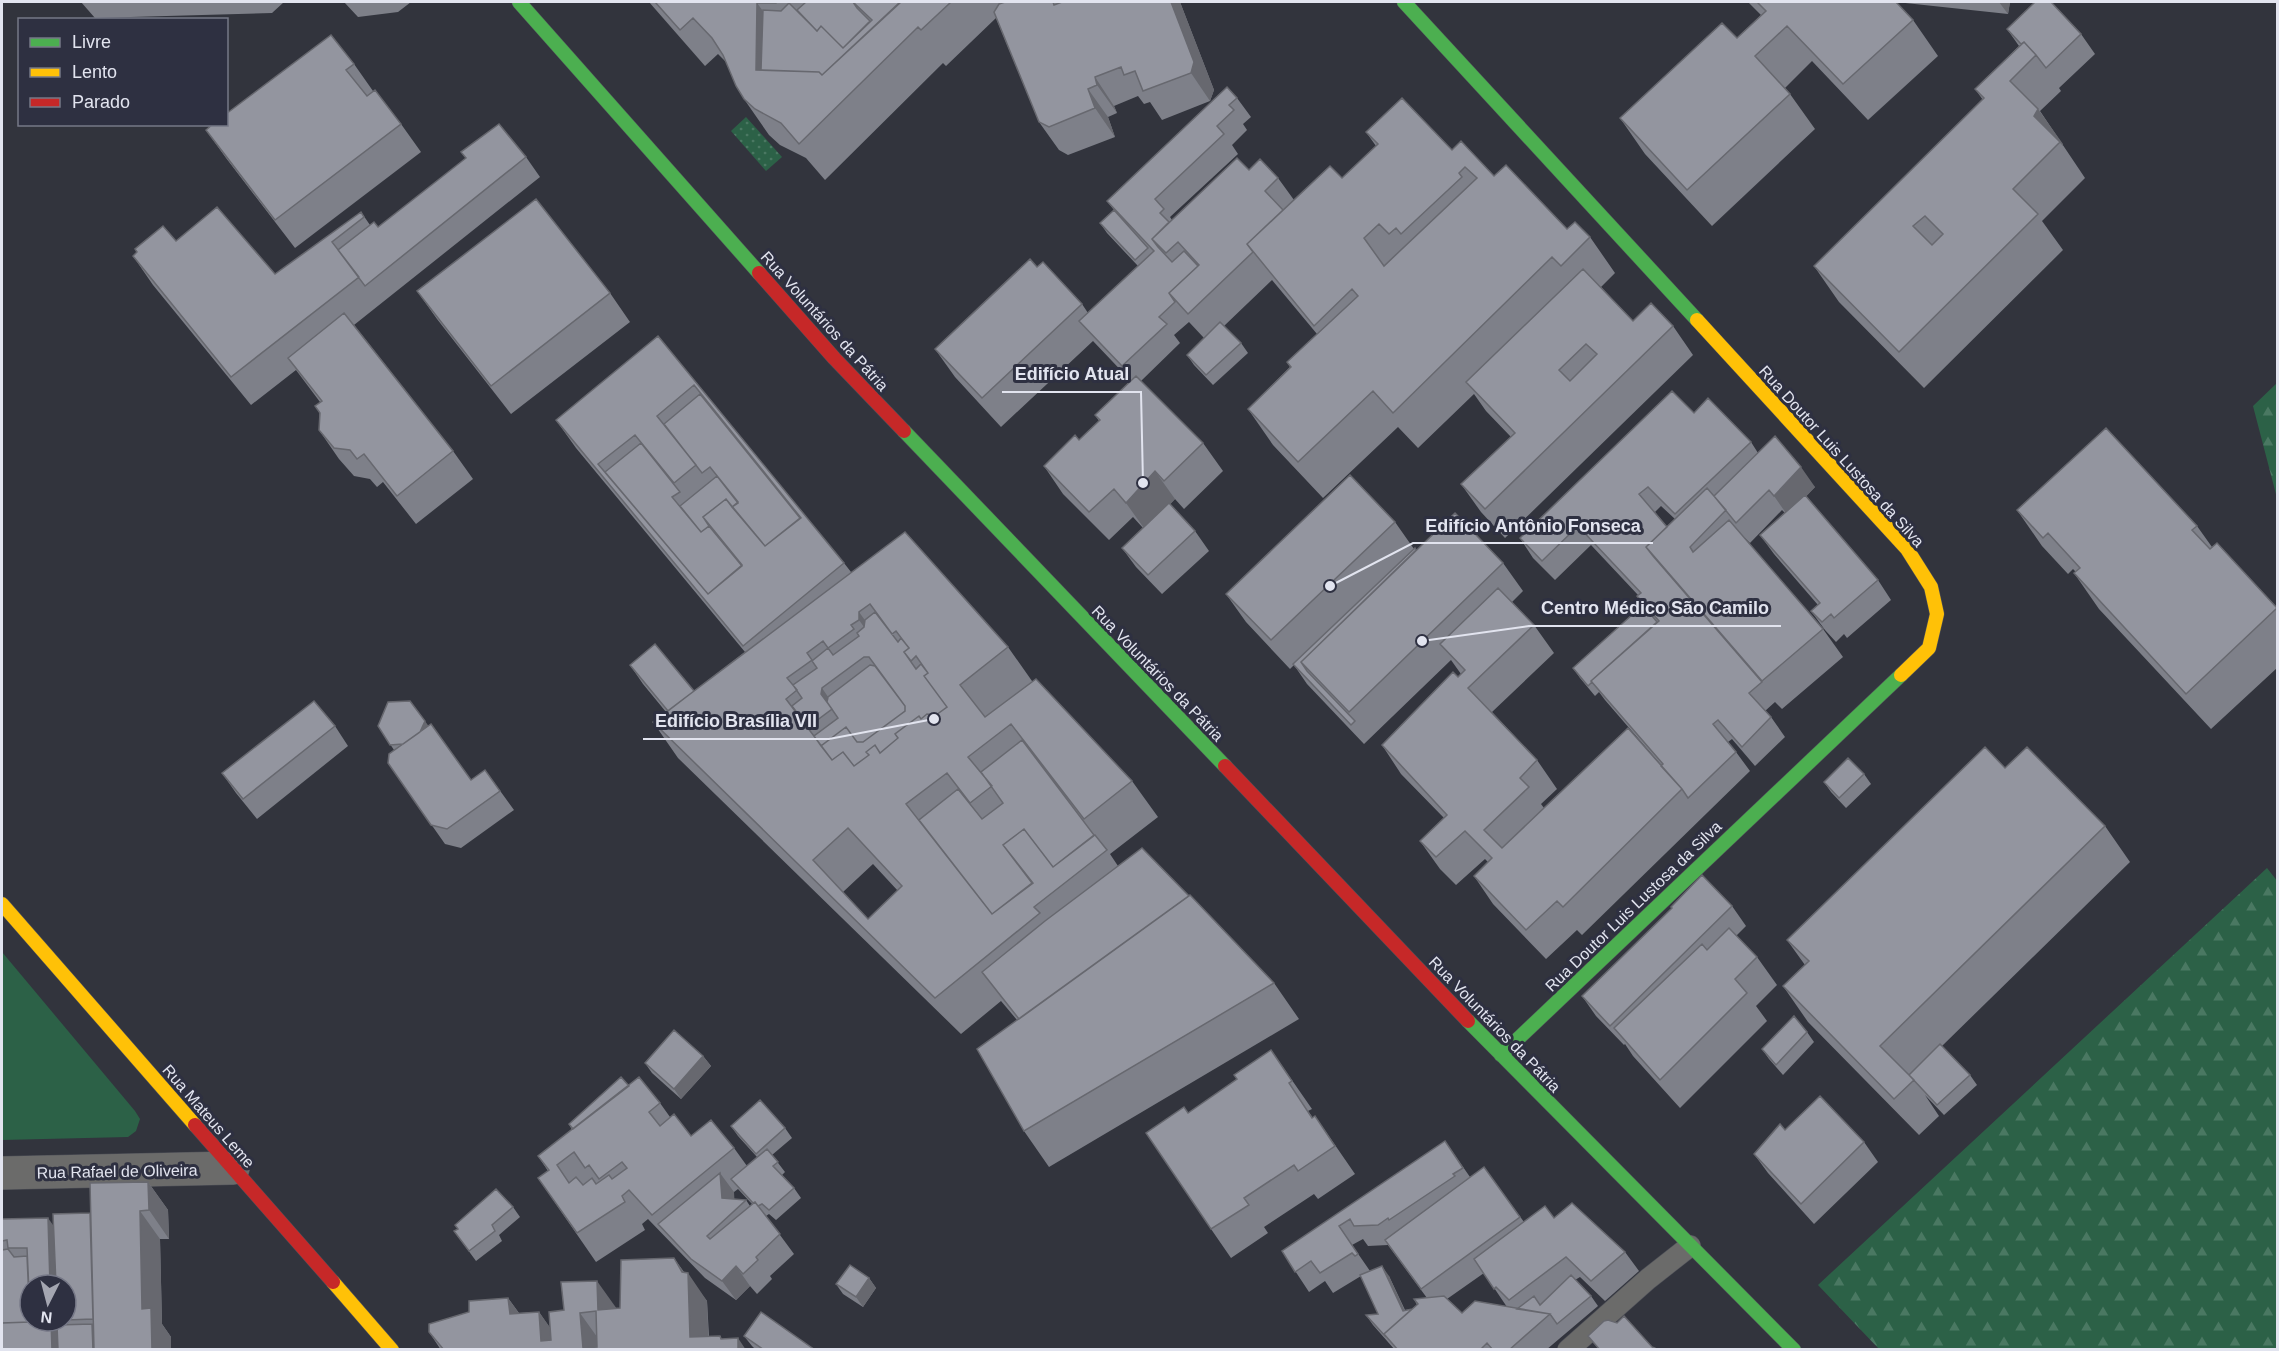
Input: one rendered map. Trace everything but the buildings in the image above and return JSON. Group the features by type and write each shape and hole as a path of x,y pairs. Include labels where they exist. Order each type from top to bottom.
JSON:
{"street":[{"name":"Rua Voluntários da Pátria","path":"519,2 834,358 1501,1054 1794,1350"},
{"name":"Rua Doutor Luis Lustosa da Silva","path":"1404,2 1907,549 1931,587 1937,614 1929,648 1501,1054"},
{"name":"Rua Mateus Leme","path":"2,904 392,1350"},
{"name":"Rua Rafael de Oliveira","path":"2,1173 233,1168"}],"lane":[{"path":"1568,1350 1648,1279 1690,1246"}],"green space":[{"path":"746,117 782,157 766,171 731,131"},
{"path":"2277,383 2277,498 2253,406"},
{"path":"2267,868 2278,882 2277,1349 1879,1349 1818,1285"},
{"path":"2,952 135,1111 140,1119 136,1131 128,1137 2,1140"}],"traffic: fast":[{"path":"519,2 759,273"},
{"path":"1404,2 1697,320"},
{"path":"904,431 1225,766"},
{"path":"1501,1055 1901,675"},
{"path":"1468,1021 1794,1350"}],"traffic: slow":[{"path":"1697,320 1907,549 1931,587 1937,614 1929,648 1901,675"},
{"path":"2,904 195,1125"},
{"path":"333,1282 392,1350"}],"traffic: jam":[{"path":"759,273 834,358 904,431"},
{"path":"1225,766 1468,1021"},
{"path":"195,1125 333,1282"}],"place":[{"name":"Edifício Atual","path":"1143,483"},
{"name":"Edifício Antônio Fonseca","path":"1330,586"},
{"name":"Centro Médico São Camilo","path":"1422,641"},
{"name":"Edifício Brasília VII","path":"934,719"}]}
